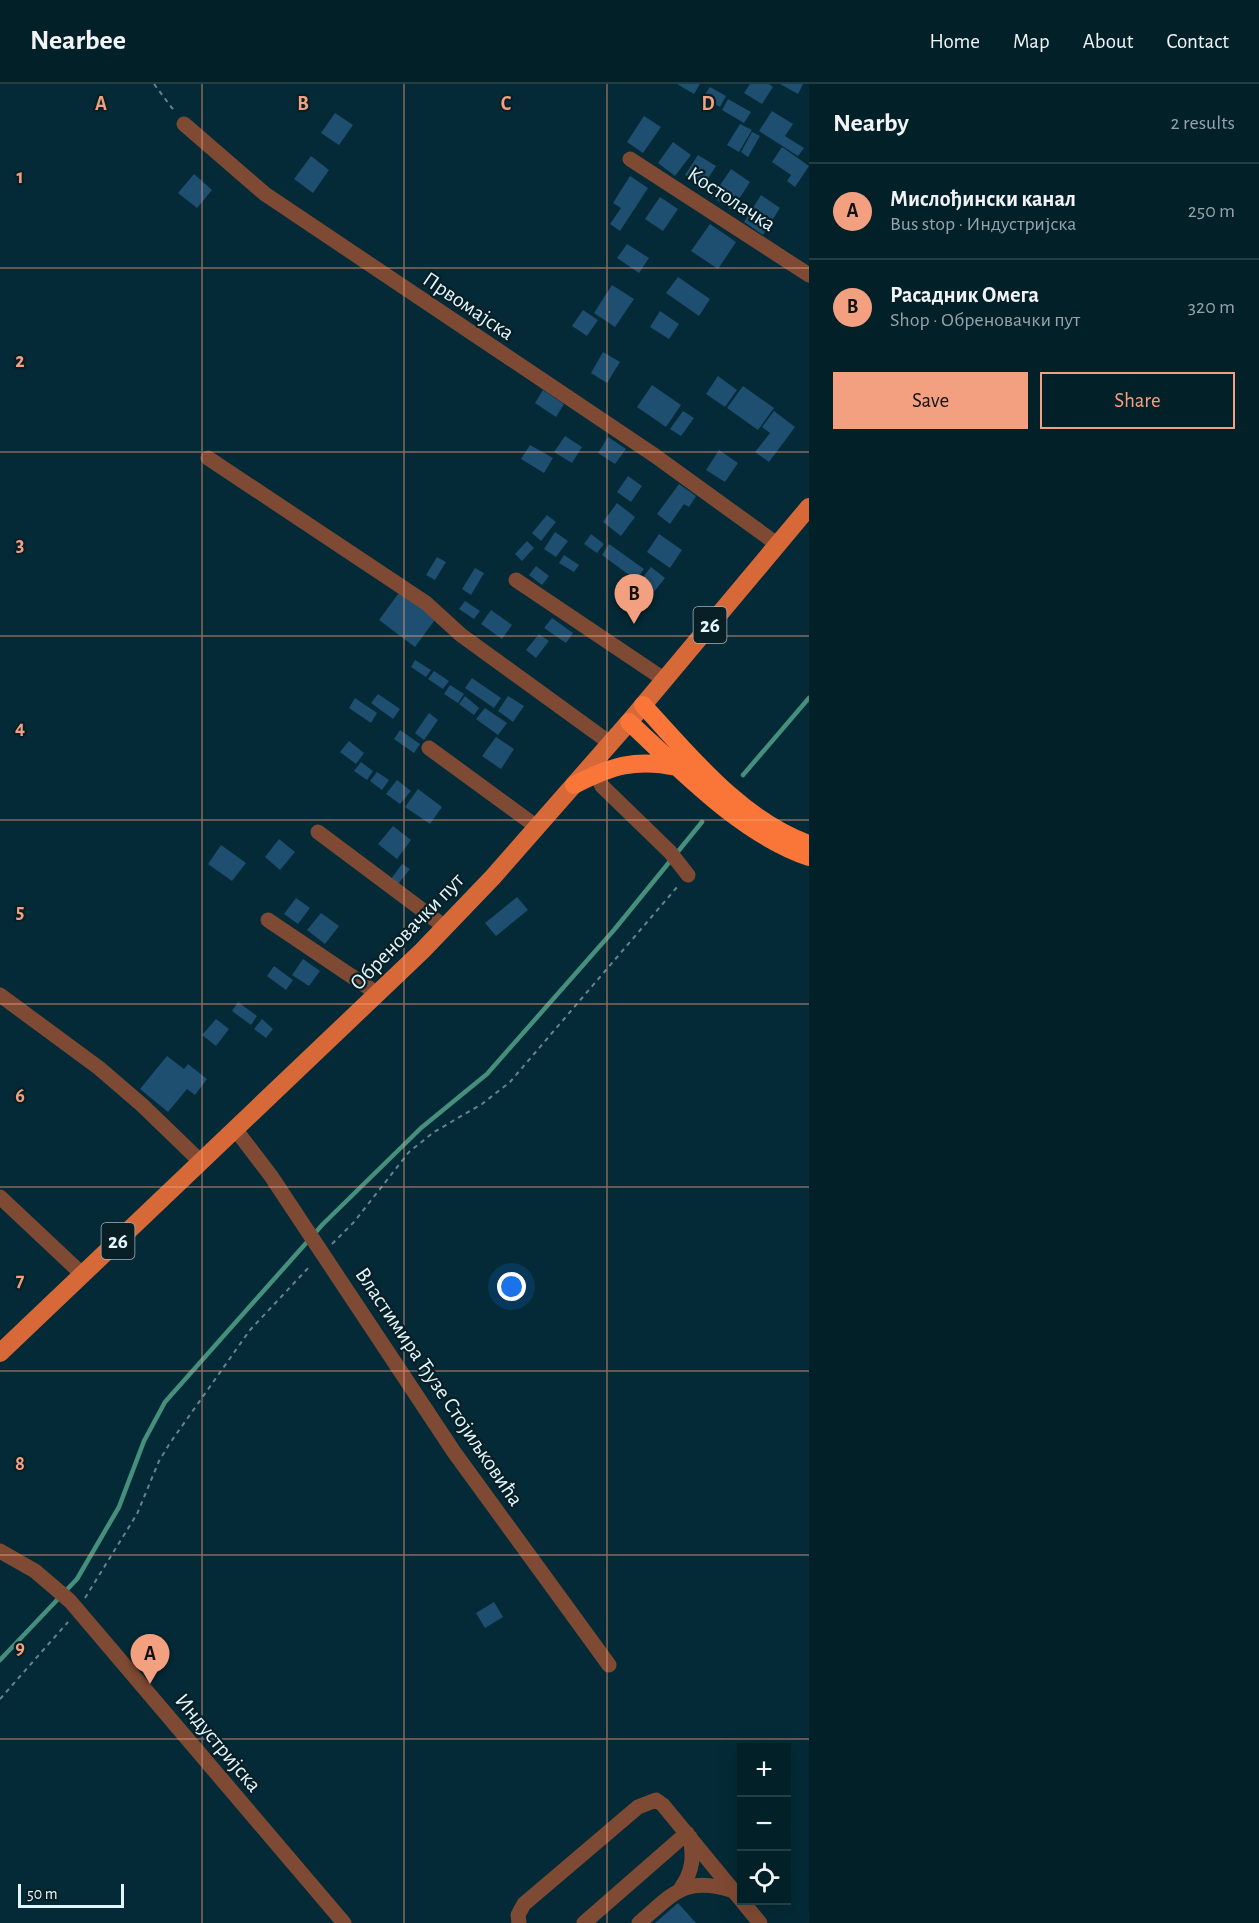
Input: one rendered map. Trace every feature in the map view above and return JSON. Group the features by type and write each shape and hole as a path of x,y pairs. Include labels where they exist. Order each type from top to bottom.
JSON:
{"highway":[{"path":"643,705 696,762 735,797 779,831 809,844"},
{"path":"629,722 679,768 752,827 771,840 809,857"},
{"path":"574,785 596,773 622,765 648,762 679,768"}],"main road":[{"name":"Обреновачки пут","path":"0,1353 236,1130 445,927 629,722 809,507"}],"street":[{"name":"Првомајска","path":"184,124 265,194 363,262 654,455 777,544"},
{"name":"Костолачка","path":"630,159 809,275"},
{"path":"208,458 426,603 461,635 610,743"},
{"path":"516,580 665,680"},
{"path":"429,748 537,827"},
{"path":"596,773 603,786 670,852 684,870"},
{"path":"318,832 445,927"},
{"path":"268,920 378,994"},
{"path":"0,995 99,1068 142,1105 201,1162"},
{"name":"Властимира Ђузе Стојиљковића","path":"236,1130 304,1226 454,1452 609,1665"},
{"path":"0,1197 83,1275"},
{"name":"Индустријска","path":"0,1551 22,1562 55,1586 74,1605 344,1923"},
{"path":"519,1923 518,1915 524,1904 647,1802 656,1800 663,1805 760,1923"},
{"path":"639,1923 681,1888 689,1876 692,1863 688,1835"},
{"path":"584,1923 688,1835"},
{"path":"681,1888 706,1884 734,1891"}],"path":[{"path":"154,84 184,124"},
{"path":"0,1699 74,1605 137,1514 159,1461 170,1443 250,1330 294,1280 354,1222 409,1152 434,1132 482,1104 510,1082 602,977 684,870"}],"building":[{"path":"677,84 700,84 694,94"},
{"path":"750,84 769,84 773,87 762,104 744,93"},
{"path":"780,84 803,84 798,94"},
{"path":"710,87 726,96 720,107 703,97"},
{"path":"728,99 751,112 744,123 722,110"},
{"path":"772,111 793,124 785,136 804,148 798,156 759,131"},
{"path":"335,113 353,125 339,145 321,133"},
{"path":"644,116 661,127 643,153 627,142"},
{"path":"740,124 752,130 739,152 727,145"},
{"path":"752,132 760,136 748,157 741,152"},
{"path":"673,142 691,155 675,176 658,163"},
{"path":"782,147 809,166 795,187 787,181 791,175 772,162"},
{"path":"698,155 716,166 703,186 685,175"},
{"path":"311,156 329,170 313,193 294,179"},
{"path":"731,169 750,182 732,210 712,197"},
{"path":"194,174 212,190 197,208 178,193"},
{"path":"630,176 648,188 620,231 610,224 621,208 613,203"},
{"path":"761,195 780,208 763,235 744,222"},
{"path":"660,197 678,209 663,231 645,219"},
{"path":"710,224 736,242 718,269 691,251"},
{"path":"627,244 649,258 639,273 617,258"},
{"path":"678,277 710,299 699,316 666,293"},
{"path":"612,285 634,299 615,327 594,313"},
{"path":"583,310 598,320 587,336 572,326"},
{"path":"660,311 679,324 669,339 650,327"},
{"path":"603,352 620,362 607,383 591,373"},
{"path":"718,376 737,390 725,407 706,394"},
{"path":"652,385 681,405 666,427 637,407"},
{"path":"743,386 774,408 758,430 727,408"},
{"path":"543,390 564,404 556,417 535,403"},
{"path":"683,411 694,418 681,436 670,429"},
{"path":"774,411 795,427 769,462 755,452 770,433 762,427"},
{"path":"565,436 582,447 572,463 554,452"},
{"path":"608,437 626,449 615,464 598,453"},
{"path":"530,445 553,458 544,473 521,459"},
{"path":"719,450 738,463 725,482 706,470"},
{"path":"628,476 642,486 631,502 617,492"},
{"path":"679,484 696,496 689,507 684,504 670,524 657,514"},
{"path":"617,503 635,517 621,536 603,522"},
{"path":"547,515 556,522 541,541 532,533"},
{"path":"555,532 568,541 556,557 544,549"},
{"path":"591,534 604,544 597,553 584,544"},
{"path":"659,534 682,550 670,568 647,552"},
{"path":"527,541 534,548 522,561 515,554"},
{"path":"609,544 644,569 636,580 602,555"},
{"path":"564,555 579,565 574,572 559,563"},
{"path":"437,557 446,562 435,580 426,575"},
{"path":"536,566 549,576 542,585 529,575"},
{"path":"651,567 665,578 653,593 639,582"},
{"path":"475,568 484,573 471,595 462,589"},
{"path":"401,590 437,617 415,647 379,620"},
{"path":"627,593 638,601 631,609 621,602"},
{"path":"465,601 480,611 474,619 459,609"},
{"path":"491,610 512,625 502,639 481,624"},
{"path":"552,618 573,633 566,643 544,628"},
{"path":"539,634 549,641 536,658 526,650"},
{"path":"415,660 431,670 426,677 411,667"},
{"path":"434,671 449,681 443,689 428,679"},
{"path":"472,678 501,698 494,708 465,688"},
{"path":"450,685 464,694 458,703 444,694"},
{"path":"378,694 400,709 393,719 371,703"},
{"path":"465,696 479,708 474,715 459,704"},
{"path":"508,696 524,706 513,722 498,711"},
{"path":"355,698 377,713 371,723 349,708"},
{"path":"485,708 507,723 498,735 476,719"},
{"path":"429,713 438,720 424,740 415,733"},
{"path":"400,730 420,744 414,753 394,739"},
{"path":"496,737 514,749 501,769 482,756"},
{"path":"349,741 364,753 356,764 340,752"},
{"path":"361,762 373,771 367,780 354,771"},
{"path":"377,772 389,780 382,790 370,781"},
{"path":"397,780 411,791 400,804 386,794"},
{"path":"418,789 442,807 430,824 405,807"},
{"path":"393,826 411,840 397,859 378,844"},
{"path":"279,839 295,852 280,870 265,857"},
{"path":"221,845 246,863 232,881 208,864"},
{"path":"402,864 410,869 398,884 391,879"},
{"path":"517,897 528,910 496,936 485,923"},
{"path":"296,898 310,908 298,924 284,914"},
{"path":"321,913 339,926 325,944 307,930"},
{"path":"303,959 320,971 309,986 292,975"},
{"path":"274,966 293,980 286,990 267,976"},
{"path":"238,1002 257,1016 251,1025 232,1011"},
{"path":"216,1019 229,1029 216,1046 202,1035"},
{"path":"262,1019 273,1029 266,1038 254,1029"},
{"path":"167,1056 184,1069 188,1064 207,1079 195,1095 187,1089 168,1112 140,1089"},
{"path":"494,1602 503,1617 485,1628 476,1613"},
{"path":"678,1903 696,1923 655,1923"}],"waterway":[{"path":"743,775 809,698"},
{"path":"0,1660 77,1579 119,1507 144,1441 165,1402 323,1224 421,1128 487,1074 614,930 702,822"}],"place":[{"name":"Расадник Омега","path":"634,624"},
{"name":"Мислођински канал","path":"150,1684"}]}
